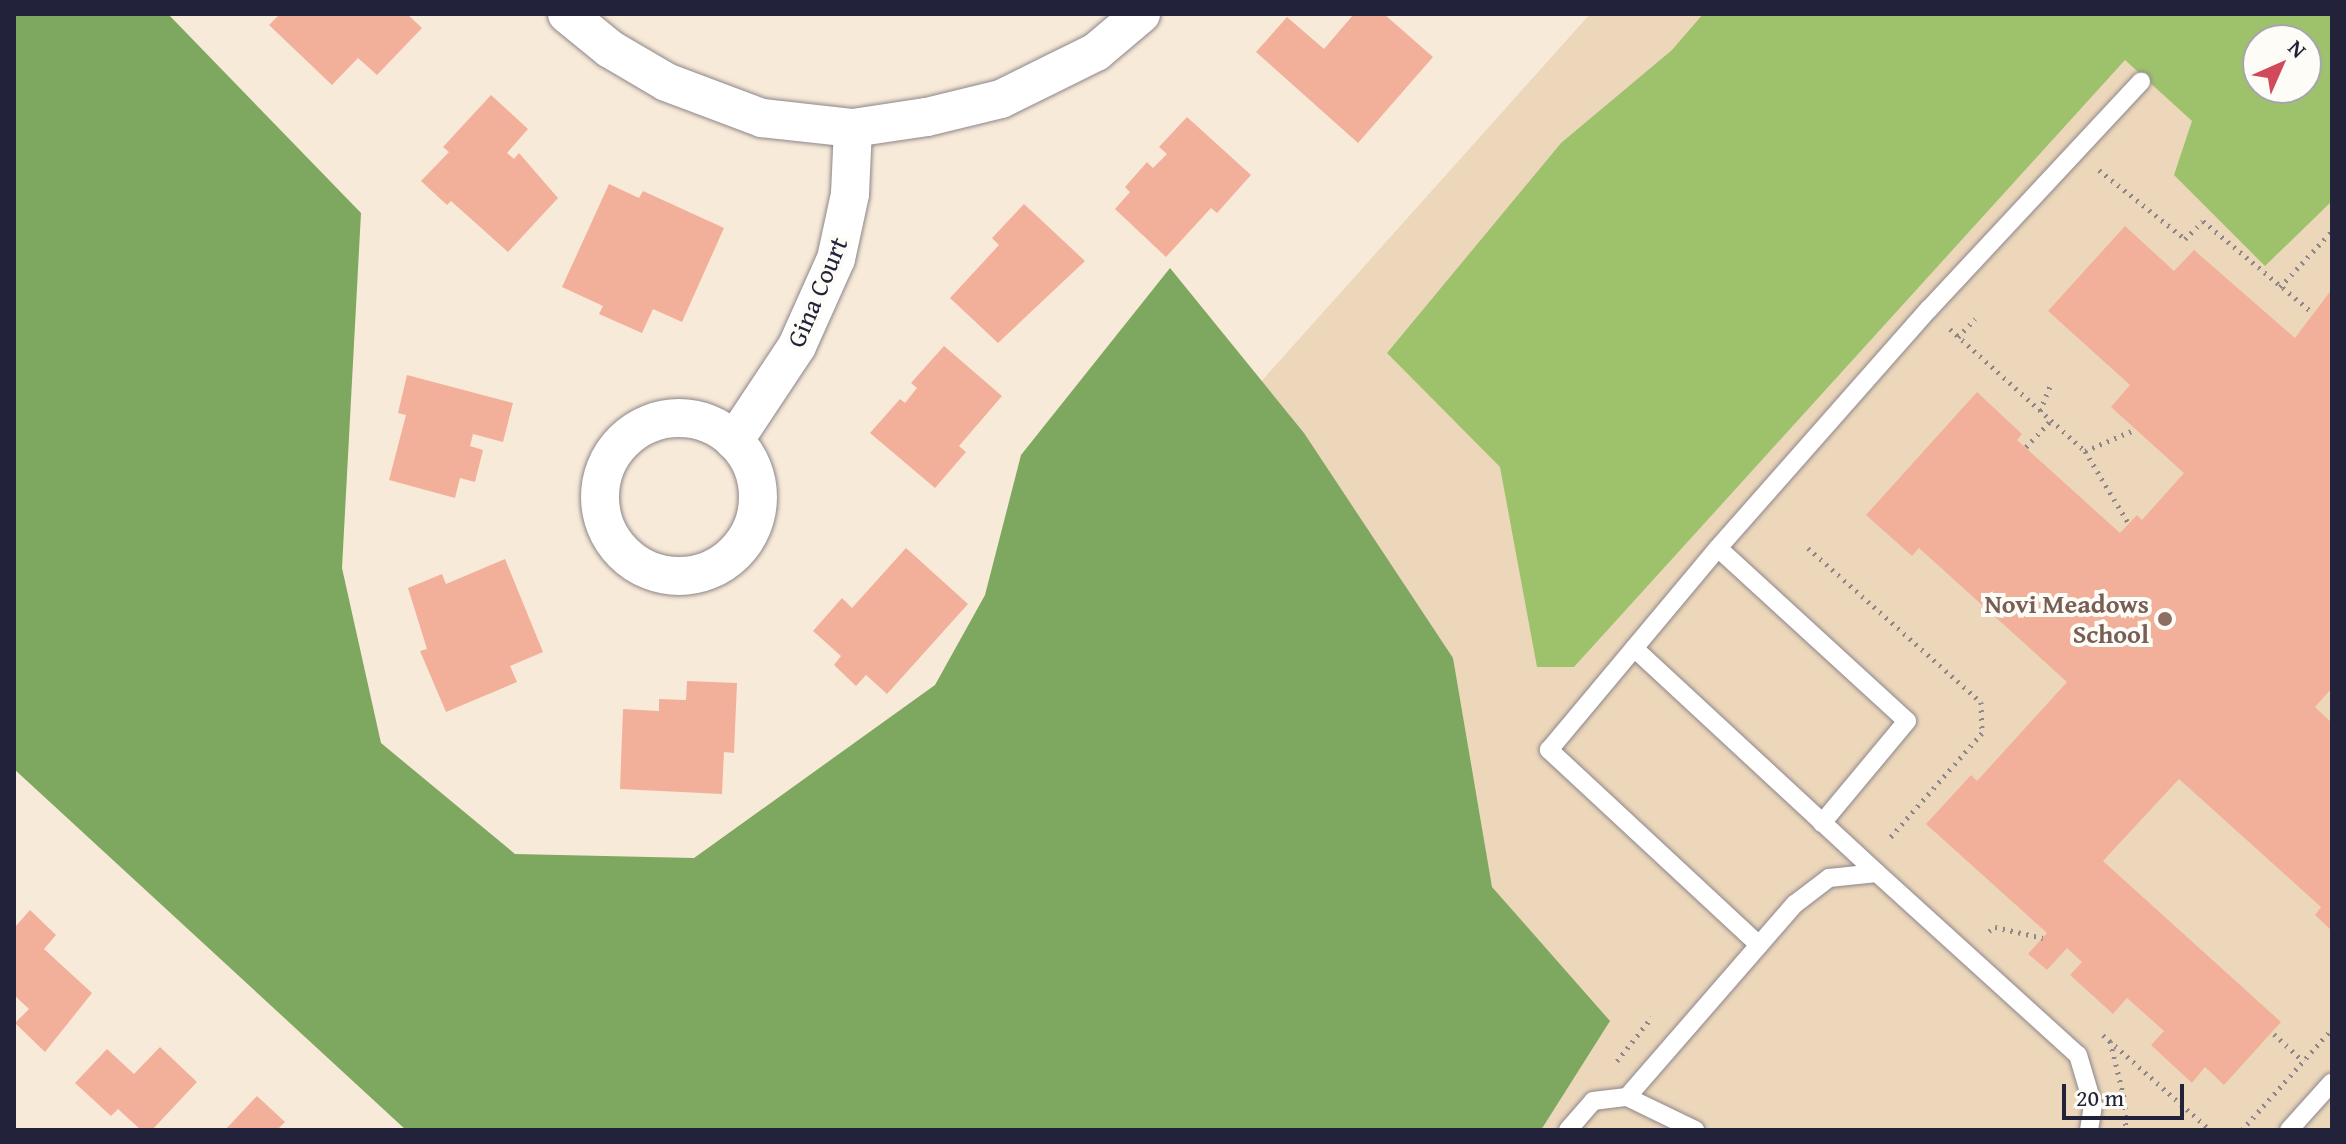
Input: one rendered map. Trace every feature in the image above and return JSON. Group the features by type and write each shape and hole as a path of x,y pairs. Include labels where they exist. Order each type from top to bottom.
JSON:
{"street":[{"path":"567,14 610,49 666,82 762,118 853,128 927,117 1001,99 1096,52 1141,14"},
{"name":"Gina Court","path":"734,441 797,346 836,259 850,194 853,128"},
{"path":"690,419 734,441 750,463 758,489 756,517 745,542 726,561 702,574 675,576 648,571 625,556 610,536 601,512 607,464 621,443 641,427 690,419"}],"lane":[{"path":"1759,945 1549,750 1718,548 1929,309 2141,82"},
{"path":"1718,548 1907,721 1822,823"},
{"path":"1634,648 2078,1055 2093,1105 2089,1130"},
{"path":"1627,1097 1795,904 1829,878 1877,873"},
{"path":"2289,1130 2332,1082"},
{"path":"1568,1130 1593,1101 1627,1097 1695,1130"}],"path":[{"path":"2076,152 2185,239 2203,221 2313,313"},
{"path":"2280,287 2332,231"},
{"path":"1929,309 2085,451 2129,524"},
{"path":"1958,337 1975,319"},
{"path":"2040,411 2051,384"},
{"path":"2026,447 2051,420"},
{"path":"2085,451 2134,430"},
{"path":"1808,548 1981,702 1982,733 1887,837 1898,848"},
{"path":"1978,921 2000,941"},
{"path":"1989,931 1995,927 2043,938"},
{"path":"2242,1130 2332,1029"},
{"path":"2099,1031 2210,1130"},
{"path":"2274,1034 2303,1061"}],"shaded area":[{"path":"1590,14 2332,14 2332,1130 591,1130"}],"green space":[{"path":"14,14 168,14 361,213 342,568 381,743 515,854 694,858 935,685 985,595 1021,455 1170,268 1304,433 1453,658 1492,887 1610,1021 1541,1130 406,1130 14,769"},
{"path":"1703,14 2332,14 2332,201 2265,266 2174,175 2192,121 2125,60 1574,667 1537,667 1500,467 1387,353 1561,143 1672,50"}],"building":[{"path":"280,14 407,14 422,28 377,75 358,58 332,85 269,25"},
{"path":"1354,14 1384,14 1433,57 1358,143 1256,52 1287,17 1324,49"},
{"path":"491,95 528,129 507,153 514,159 519,153 558,198 508,252 451,201 447,205 421,181 449,152 443,147"},
{"path":"1187,117 1251,175 1217,213 1211,208 1166,257 1115,209 1130,192 1125,187 1147,162 1153,168 1167,154 1159,147"},
{"path":"609,184 639,198 643,191 724,228 682,322 653,309 642,333 599,314 603,306 562,287"},
{"path":"1024,204 1085,261 998,343 950,298 999,245 992,238"},
{"name":"Novi Meadows School","path":"2125,226 2174,271 2194,250 2295,338 2332,289 2332,688 2315,707 2332,723 2332,931 2315,915 2321,907 2179,779 2103,861 2281,1022 2224,1085 2205,1067 2192,1083 2151,1045 2164,1031 2127,998 2113,1014 2070,975 2082,962 2067,948 2047,970 2028,954 2047,933 1926,824 1971,775 1977,781 2067,682 1919,548 1912,556 1866,515 1977,392 2022,434 2017,440 2120,533 2137,515 2142,520 2184,473 2111,407 2130,385 2048,311"},
{"path":"944,346 1002,396 959,446 966,452 935,488 870,433 900,399 905,403 917,388 911,383"},
{"path":"407,375 513,403 503,442 473,434 470,446 483,450 475,482 460,478 455,498 389,480 406,415 398,413"},
{"path":"906,548 968,604 887,694 866,675 856,686 834,665 841,656 813,631 842,598 852,608"},
{"path":"505,559 543,652 510,666 517,682 446,712 420,651 427,649 408,588 442,574 446,584"},
{"path":"687,681 737,683 734,753 724,752 722,794 620,789 623,709 659,711 659,699 686,700"},
{"path":"30,910 56,935 44,949 92,993 45,1052 15,1023 29,1009 14,995 14,928"},
{"path":"160,1047 197,1082 152,1130 141,1130 118,1109 111,1116 75,1083 107,1049 134,1074"},
{"path":"257,1096 285,1122 277,1130 225,1130"}],"place":[{"name":"Novi Meadows School","path":"2165,619"}]}
